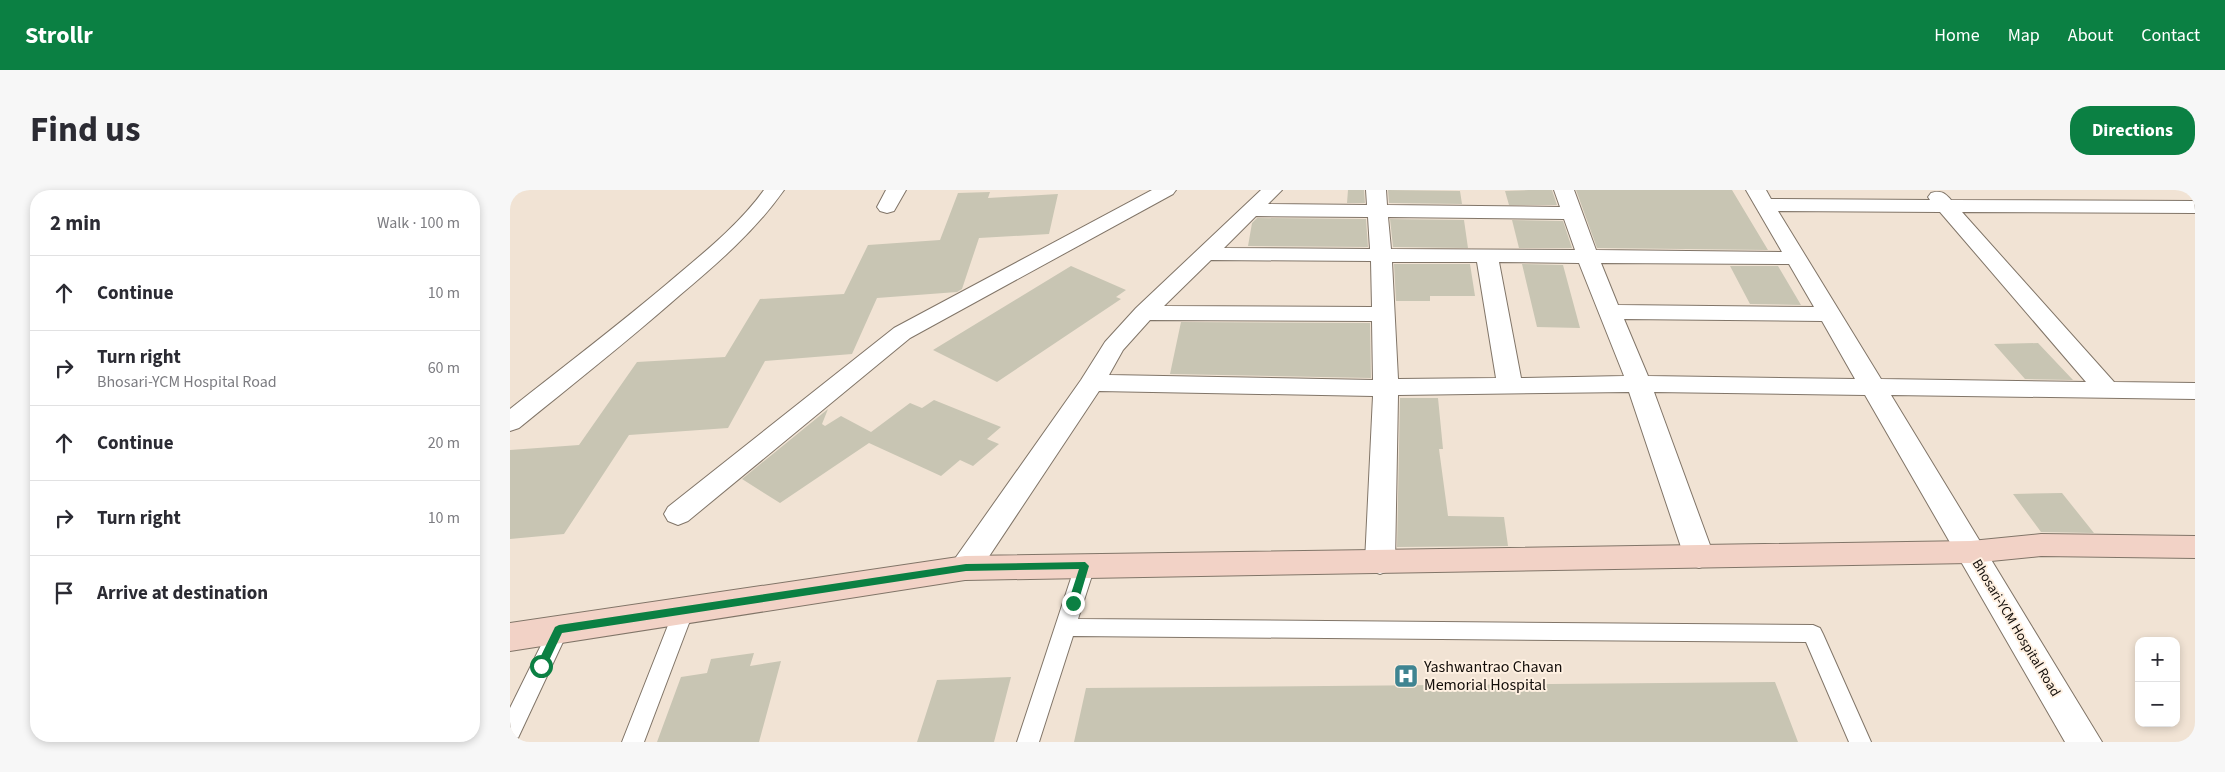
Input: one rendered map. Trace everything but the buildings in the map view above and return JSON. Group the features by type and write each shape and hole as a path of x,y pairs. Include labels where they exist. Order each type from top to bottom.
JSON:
{"street":[{"path":"510,422 648,312 744,227 763,206 774,190"},
{"path":"678,514 902,333 1166,190"},
{"path":"966,568 1092,383 1113,346 1204,254 1272,190"},
{"path":"1564,190 1588,258 1639,384 1699,556"},
{"path":"1761,198 1939,198 2195,207"},
{"path":"510,637 966,568 1971,552 1761,198"},
{"path":"1939,198 2105,388"},
{"path":"1250,210 1376,200 1573,213"},
{"path":"1376,200 1381,256 1386,387 1380,562"},
{"path":"1204,254 1798,258"},
{"path":"1487,257 1510,386"},
{"path":"1610,312 1831,314"},
{"path":"1144,313 1383,314"},
{"path":"1092,383 1386,387 1639,384 2105,388 2195,391"},
{"name":"Bhosari-YCM Hospital Road","path":"2084,742 1971,552 2041,545 2195,547"}],"lane":[{"path":"1028,742 1085,566"},
{"path":"634,742 684,610"},
{"path":"1065,627 1813,634 1860,742"},
{"path":"510,731 559,629"}],"place":[{"name":"Yashwantrao Chavan Memorial Hospital","path":"1406,676"}],"route":[{"path":"541,666 559,629 966,568 1085,566 1073,603"}]}
